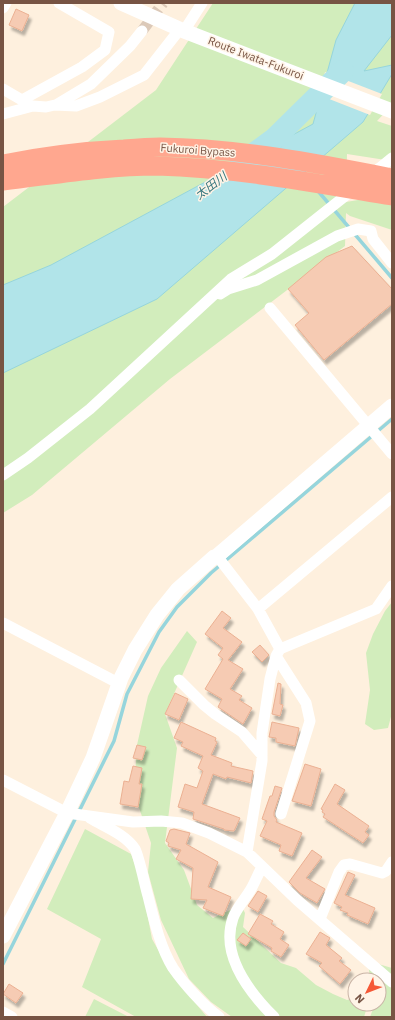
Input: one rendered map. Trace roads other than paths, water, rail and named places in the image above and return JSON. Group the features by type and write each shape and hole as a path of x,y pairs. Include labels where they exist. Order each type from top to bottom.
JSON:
{"highway":[{"name":"Fukuroi Bypass","path":"3,164 32,158 98,150 159,147 198,149 307,161 389,177"},
{"name":"Fukuroi Bypass","path":"3,182 99,168 156,166 212,168 392,196"}],"street":[{"path":"3,8 6,3"},
{"path":"22,100 82,67 105,50 109,32 59,3"},
{"name":"Route Iwata-Fukuroi","path":"121,3 186,31 392,111"},
{"path":"3,114 33,106 76,106 100,97 144,76 186,31 202,3"},
{"path":"55,105 91,84 130,46 142,31"},
{"path":"3,89 33,106"},
{"path":"3,475 28,458 90,409 231,279 272,254 321,217 392,158"},
{"path":"204,304 228,289 257,280 336,236 358,229 371,231 373,239 392,263"},
{"path":"270,308 392,454"},
{"path":"3,936 67,813 93,758 120,684 135,650 156,615 178,589 214,557 392,406"},
{"path":"258,609 392,497"},
{"path":"217,556 258,609 278,652 306,703 310,721 282,814"},
{"path":"246,852 262,762 262,733 270,679 278,652 376,609 392,586"},
{"path":"3,623 120,684"},
{"path":"180,680 204,705 242,732 262,755"},
{"path":"3,780 67,813 133,822 161,821 182,823 209,833 246,852 297,900 392,982"},
{"path":"84,815 126,840 136,850 163,947 174,968 194,992 219,1017"},
{"path":"382,874 392,862"},
{"path":"320,919 339,872 344,864 350,864 382,874 392,879"},
{"path":"262,867 251,889 233,916 230,932 230,950 249,987 260,1003 274,1017"},
{"path":"3,1012 12,1017"}],"water":[{"path":"355,3 392,3 392,35 364,71 392,65 392,74 363,122 157,299 3,373 3,285 51,265 313,124 336,40"}],"waterway":[{"name":"太田川","path":"241,163 274,139 343,71"},
{"path":"274,139 280,146"},
{"path":"318,191 392,278"},
{"path":"3,964 114,741 127,694 159,632 177,607 211,573 392,419"}],"tunnel":[{"path":"142,31 163,3"}]}
